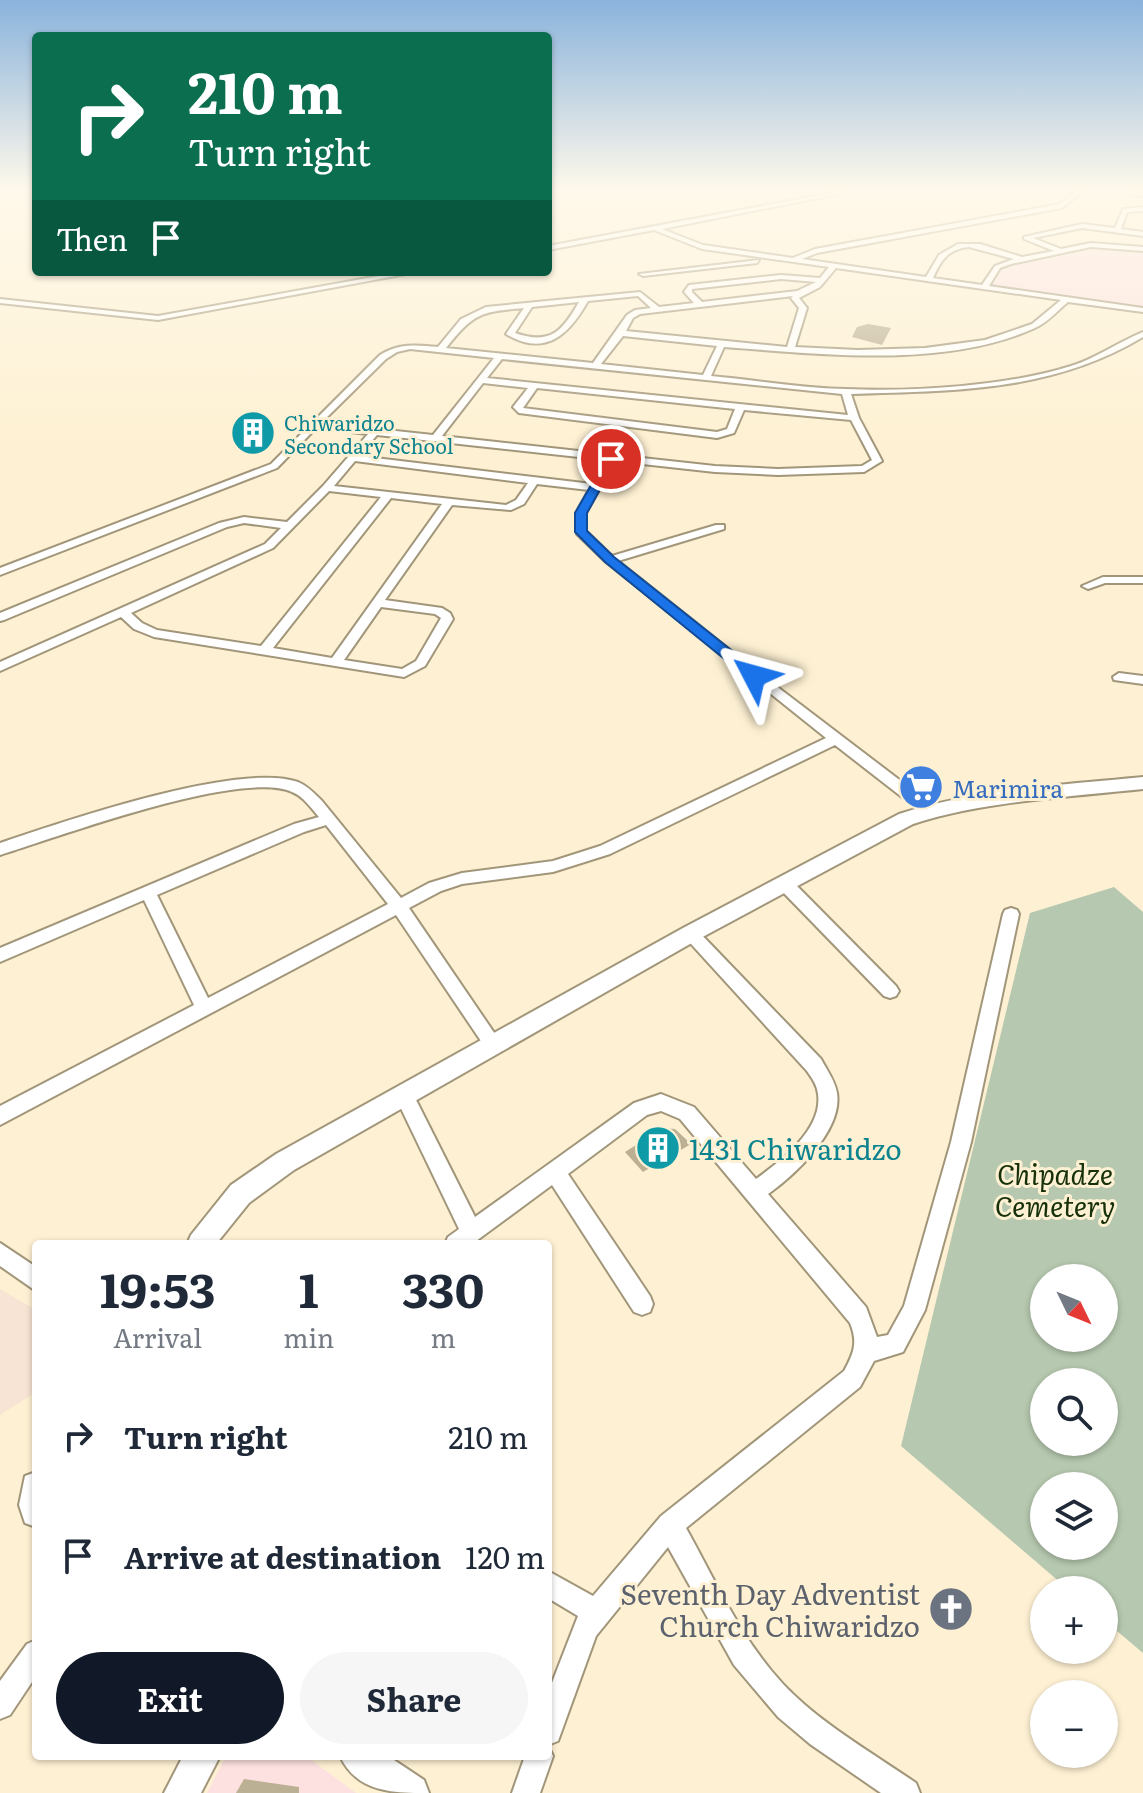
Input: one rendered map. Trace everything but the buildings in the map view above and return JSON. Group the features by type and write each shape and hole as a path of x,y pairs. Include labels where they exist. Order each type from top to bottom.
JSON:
{"street":[{"path":"0,301 158,318 391,276"},
{"path":"595,367 634,314 799,293 813,288 825,276"},
{"path":"905,276 1143,310"},
{"path":"984,287 991,276"},
{"path":"701,306 688,292 689,287 781,277 821,280"},
{"path":"790,349 803,308 795,298 799,293"},
{"path":"440,350 464,321 474,314 498,307 640,294 657,310"},
{"path":"621,333 790,349 872,353 970,345 1041,322 1058,311 1067,299"},
{"path":"529,306 510,334 550,340 559,337 584,301"},
{"path":"0,572 274,466 388,353 410,347 846,392 1015,381 1079,365 1143,334"},
{"path":"706,378 722,343"},
{"path":"437,436 498,358"},
{"path":"639,397 653,372"},
{"path":"479,380 854,418"},
{"path":"534,386 518,407 519,410 717,435 731,431 740,408"},
{"path":"314,425 437,436 611,459 750,471 864,469 873,466 876,455 854,418 846,392"},
{"path":"0,667 269,546 327,488 376,430"},
{"path":"352,458 596,488"},
{"path":"611,459 581,513 581,532 610,560 930,811"},
{"path":"327,488 507,508 520,502 534,481"},
{"path":"264,651 389,494"},
{"path":"335,663 449,502"},
{"path":"0,617 223,525 244,520 290,526"},
{"path":"610,560 720,527"},
{"path":"1088,586 1103,580 1143,580"},
{"path":"124,613 138,626 154,633 335,663 410,671 421,663 447,619 438,611 378,603"},
{"path":"1119,677 1143,680"},
{"path":"0,1116 451,880 549,867 605,850 836,739"},
{"path":"0,849 98,817 245,784 274,783 296,787 306,793 329,819 399,907 493,1045"},
{"path":"203,1240 240,1194 260,1177 690,934 879,832 930,811 1032,795 1143,783"},
{"path":"0,955 299,828 329,819"},
{"path":"785,884 890,991"},
{"path":"148,892 204,1008"},
{"path":"868,1351 895,1344 914,1310 961,1142 1011,914"},
{"path":"690,934 814,1065 826,1084 828,1101 823,1119 806,1146 790,1164 755,1191"},
{"path":"404,1096 463,1237 641,1109 661,1102 687,1113 858,1315 866,1332 868,1351 852,1379 670,1525 596,1612 585,1628 552,1720"},
{"path":"556,1173 642,1304"},
{"path":"0,1253 32,1277"},
{"path":"670,1525 745,1658 772,1693 801,1718 906,1793"},
{"path":"552,1586 596,1612"},
{"path":"0,1705 32,1659"},
{"path":"182,1793 200,1760"},
{"path":"364,1760 411,1793"},
{"path":"526,1793 538,1760"}],"shaded area":[{"path":"995,276 1143,276 1143,309 996,288 990,284"},
{"path":"0,1289 32,1308 32,1395 0,1415"},
{"path":"224,1760 311,1760 356,1793 207,1793"}],"green space":[{"name":"Chipadze Cemetery","path":"1114,887 1143,912 1143,1653 1118,1632 1118,1576 1053,1576 1034,1560 1118,1560 1118,1472 1030,1472 1030,1557 901,1446 1030,913"}],"place":[{"name":"Chiwaridzo Secondary School","path":"253,433"},
{"name":"Marimira","path":"921,787"},
{"name":"1431 Chiwaridzo","path":"658,1148"},
{"name":"Seventh Day Adventist Church Chiwaridzo","path":"951,1609"}],"route":[{"path":"611,459 581,513 581,532 610,560 754,676"}]}
